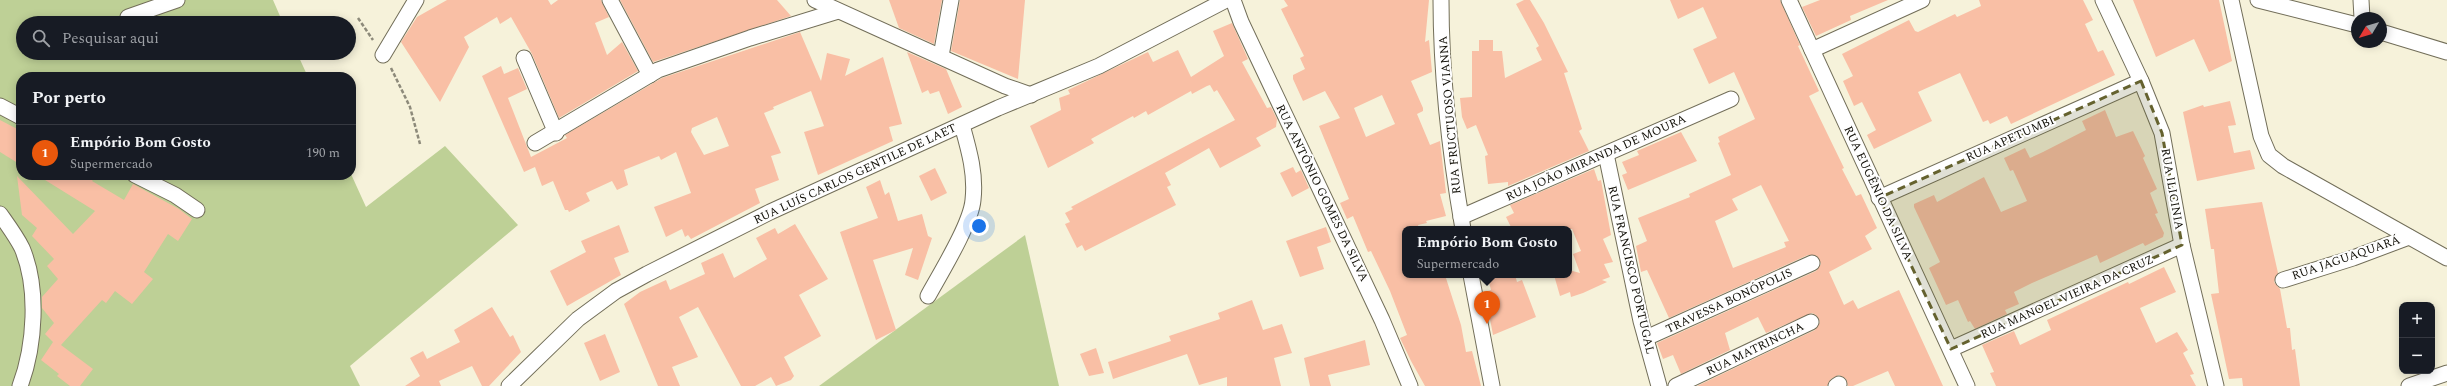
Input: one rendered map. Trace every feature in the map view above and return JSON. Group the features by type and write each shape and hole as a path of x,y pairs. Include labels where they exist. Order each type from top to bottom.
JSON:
{"street":[{"path":"131,16 177,0"},
{"path":"383,55 416,0"},
{"path":"610,0 650,75"},
{"path":"815,0 838,12 941,56 1004,86 1030,95"},
{"path":"941,56 951,0"},
{"name":"RUA LUÍS CARLOS GENTILE DE LAET","path":"509,386 578,319 616,291 770,212 962,125 1100,66 1226,0"},
{"name":"RUA ANTÔNIO GOMES DA SILVA","path":"1233,0 1241,22 1379,313 1410,386"},
{"name":"RUA FRUCTUOSO VIANNA","path":"1441,0 1444,72 1451,151 1462,223"},
{"name":"RUA EUGÊNIO DA SILVA","path":"1789,0 1967,386"},
{"path":"1812,50 1922,0"},
{"name":"RUA ILICINIA","path":"2103,0 2141,81 2162,133 2182,245 2216,386"},
{"path":"2231,0 2261,136 2269,155 2283,166 2447,258"},
{"path":"2258,0 2351,23"},
{"path":"2361,0 2362,12"},
{"path":"536,143 556,133 650,75 735,43 838,12"},
{"path":"2387,34 2447,52"},
{"path":"524,58 556,133"},
{"name":"RUA APETUMBI","path":"1879,198 2141,81"},
{"name":"RUA JOÃO MIRANDA DE MOURA","path":"1462,223 1606,154 1731,99"},
{"path":"0,106 16,114"},
{"path":"928,296 952,252 973,202 974,180 971,160 962,125"},
{"name":"RUA FRANCISCO PORTUGAL","path":"1606,154 1646,338 1659,386"},
{"path":"146,180 175,194 197,210"},
{"path":"0,214 22,248 29,274 33,336 27,368 20,386"},
{"name":"RUA JAGUAQUARÁ","path":"2283,280 2353,258 2409,237"},
{"name":"RUA MANOEL VIEIRA DA CRUZ","path":"1951,349 2182,245"},
{"name":"TRAVESSA BONÓPOLIS","path":"1646,338 1812,263"},
{"path":"1471,278 1492,386"},
{"name":"RUA MATRINCHA","path":"1676,386 1811,322"},
{"path":"2408,386 2447,373"}],"path":[{"path":"358,18 383,55 410,107 420,144"}],"highlighted area":[{"path":"2141,81 2162,133 2182,245 1951,349 1879,198"}],"green space":[{"path":"0,0 273,0 280,16 16,16 16,60 300,60 306,72 16,72 16,180 354,180 366,207 445,146 518,225 350,366 360,386 0,386"},
{"path":"1025,235 1059,386 819,386"}],"building":[{"path":"447,0 548,0 551,5 558,0 601,0 609,17 595,23 607,55 622,42 638,71 559,118 532,54 511,17 500,24 497,17 464,37 469,47 440,102 401,42 417,17"},
{"path":"620,0 777,0 791,16 653,62"},
{"path":"889,0 942,0 934,44 899,28"},
{"path":"960,0 1025,0 1018,79 951,51"},
{"path":"1284,0 1429,0 1425,42 1429,40 1432,72 1411,81 1423,108 1423,111 1417,114 1430,145 1440,141 1446,193 1440,194 1446,216 1426,221 1427,223 1418,226 1402,226 1402,278 1446,278 1461,325 1466,352 1472,351 1481,386 1425,386 1411,361 1400,338 1407,335 1390,291 1371,251 1368,252 1353,216 1347,219 1340,203 1349,199 1319,126 1340,118 1325,91 1303,101 1293,79 1293,75 1305,69 1300,58 1304,56 1281,9 1288,6","holes":["1382,95 1395,124 1366,137 1354,108"]},
{"path":"1524,0 1530,0 1544,23 1568,72 1564,73 1582,129 1579,131 1589,151 1508,186 1508,182 1488,184 1485,156 1488,155 1476,125 1467,129 1462,117 1460,98 1472,97 1472,51 1479,51 1479,40 1493,40 1493,51 1502,51 1505,78 1542,60 1536,48 1539,46 1516,4"},
{"path":"1670,0 1780,0 1800,45 1798,46 1819,91 1809,96 1844,168 1842,169 1856,196 1861,194 1877,228 1865,236 1872,249 1829,272 1844,305 1853,300 1858,309 1899,290 1943,386 1895,386 1888,371 1853,386 1848,386 1846,379 1839,375 1831,379 1827,386 1697,386 1815,330 1820,322 1816,315 1812,313 1766,333 1758,317 1725,333 1730,350 1681,374 1673,355 1663,359 1657,343 1816,271 1821,264 1817,256 1808,255 1669,318 1647,270 1641,272 1636,246 1647,241 1638,218 1690,197 1689,194 1731,175 1718,143 1720,142 1718,137 1755,119 1734,72 1709,84 1693,49 1717,38 1703,7 1678,19","holes":["1761,185 1789,241 1784,242 1786,247 1733,268 1715,221 1738,210 1732,199"]},
{"path":"1820,0 1888,0 1850,16 1851,20 1816,36 1802,7"},
{"path":"1979,0 2083,0 2093,20 2085,24 2098,52 2103,50 2115,75 2011,124 2007,116 1990,124 1988,120 1983,122 1960,73 1918,92 1932,121 1874,149 1867,135 1876,130 1862,102 1854,106 1843,81 1853,76 1842,54 1909,20 1915,31 1918,32 1955,14 1957,17 1981,6"},
{"path":"2133,0 2219,0 2232,61 2209,72 2194,39 2156,57"},
{"path":"1232,23 1248,59 1242,62 1267,108 1271,107 1277,119 1276,127 1256,138 1261,146 1220,168 1209,148 1165,173 1171,185 1167,187 1176,205 1085,251 1082,245 1077,248 1065,224 1070,222 1065,213 1073,209 1071,207 1235,120 1217,90 1214,92 1210,85 1192,94 1191,91 1148,115 1146,111 1134,118 1133,116 1091,139 1094,143 1048,168 1030,126 1061,110 1059,98 1070,94 1068,90 1148,52 1153,62 1178,50 1191,77 1224,56 1213,31"},
{"path":"800,32 821,81 827,53 850,59 845,76 883,57 902,124 889,127 893,141 818,175 804,132 824,126 811,91 773,107 774,109 764,113 781,153 771,156 779,180 755,189 760,203 691,239 688,235 685,237 682,229 666,237 654,207 691,193 676,152 661,160 659,156 624,170 628,185 617,190 612,181 586,193 590,201 569,212 568,210 565,210 553,181 542,186 535,167 524,172 482,76 501,66 504,74 518,68 527,89 508,98 531,157 567,138 565,135 662,78","holes":["717,117 729,146 704,155 691,132 692,128"]},
{"path":"907,52 946,69 962,107 948,114 939,91 930,94 928,90 922,93"},
{"path":"2230,101 2236,125 2228,126 2234,153 2250,150 2255,169 2197,181 2183,112 2203,105 2204,107"},
{"path":"2105,110 2116,137 2133,131 2145,156 2143,158 2157,189 2150,193 2158,213 2155,214 2164,233 2163,237 2145,246 2143,243 2100,263 2097,255 2032,283 2014,292 2019,304 2005,310 2007,314 1975,329 1970,321 1968,322 1958,300 1946,305 1929,268 1940,262 1914,207 1914,204 1934,195 1937,202 1984,177 2001,212 2027,201 2013,170 2010,171 2004,158 2025,148 2030,158 2043,152 2086,130 2082,121"},
{"path":"0,120 16,128 16,162 0,152"},
{"path":"1681,132 1697,161 1628,190 1622,175 1627,173 1622,162 1639,155 1637,151"},
{"path":"1293,167 1296,173 1301,170 1309,188 1292,197 1280,173"},
{"path":"935,168 947,193 931,201 919,176"},
{"path":"1594,169 1598,181 1601,180 1611,235 1603,239 1613,262 1604,264 1610,277 1602,280 1607,282 1571,297 1570,292 1560,296 1555,278 1572,278 1572,271 1580,273 1573,254 1581,251 1572,226 1510,226 1506,217 1514,213 1510,205"},
{"path":"18,180 21,180 73,234 95,211 45,180 93,180 92,181 124,200 133,184 179,209 192,219 178,241 168,234 144,272 153,279 132,304 115,291 106,303 102,300 61,345 93,369 80,386 70,386 57,376 59,374 41,360 53,342 45,334 54,323 42,308 42,297 58,279 47,266 54,259 32,236 37,228 22,215"},
{"path":"880,180 885,195 889,192 898,221 922,214 928,236 932,238 918,280 905,275 913,248 873,260 896,330 876,340 840,232 878,218 866,187"},
{"path":"2262,202 2278,273 2274,282 2280,289 2287,328 2290,328 2292,350 2295,349 2300,386 2243,386 2242,378 2229,379 2211,294 2219,293 2214,249 2211,249 2205,209"},
{"path":"795,224 828,279 799,295 821,336 784,357 794,376 791,380 776,386 771,377 755,386 741,386 698,307 679,317 698,357 672,367 680,386 658,386 624,304 640,292 666,280 670,290 705,274 701,263 723,253 734,278 767,259 756,238 775,228 778,234"},
{"path":"619,225 629,252 614,258 621,275 567,306 550,271 586,252 581,241"},
{"path":"1326,227 1331,242 1317,247 1324,269 1300,277 1286,241"},
{"path":"2164,267 2176,292 2140,308 2156,343 2177,332 2188,350 2183,353 2194,374 2190,375 2196,386 1996,386 1990,373 1994,372 1982,345 2014,331 2020,345 2051,330 2047,320"},
{"path":"1488,278 1516,278 1517,282 1522,280 1536,317 1493,335 1485,292 1491,290"},
{"path":"1252,300 1263,330 1282,324 1292,353 1274,358 1281,386 1227,386 1227,377 1199,385 1187,354 1113,379 1108,362 1171,341 1169,336 1220,319 1218,313"},
{"path":"492,307 510,337 513,335 521,352 489,386 482,386 472,366 439,381 441,386 405,386 420,376 410,358 423,351 427,359 460,342 454,330"},
{"path":"605,334 620,372 600,381 584,343"},
{"path":"1365,340 1370,365 1328,375 1331,386 1310,386 1304,358"},
{"path":"1096,348 1104,373 1089,376 1080,354"}],"place":[{"name":"Empório Bom Gosto","path":"1487,324"}]}
